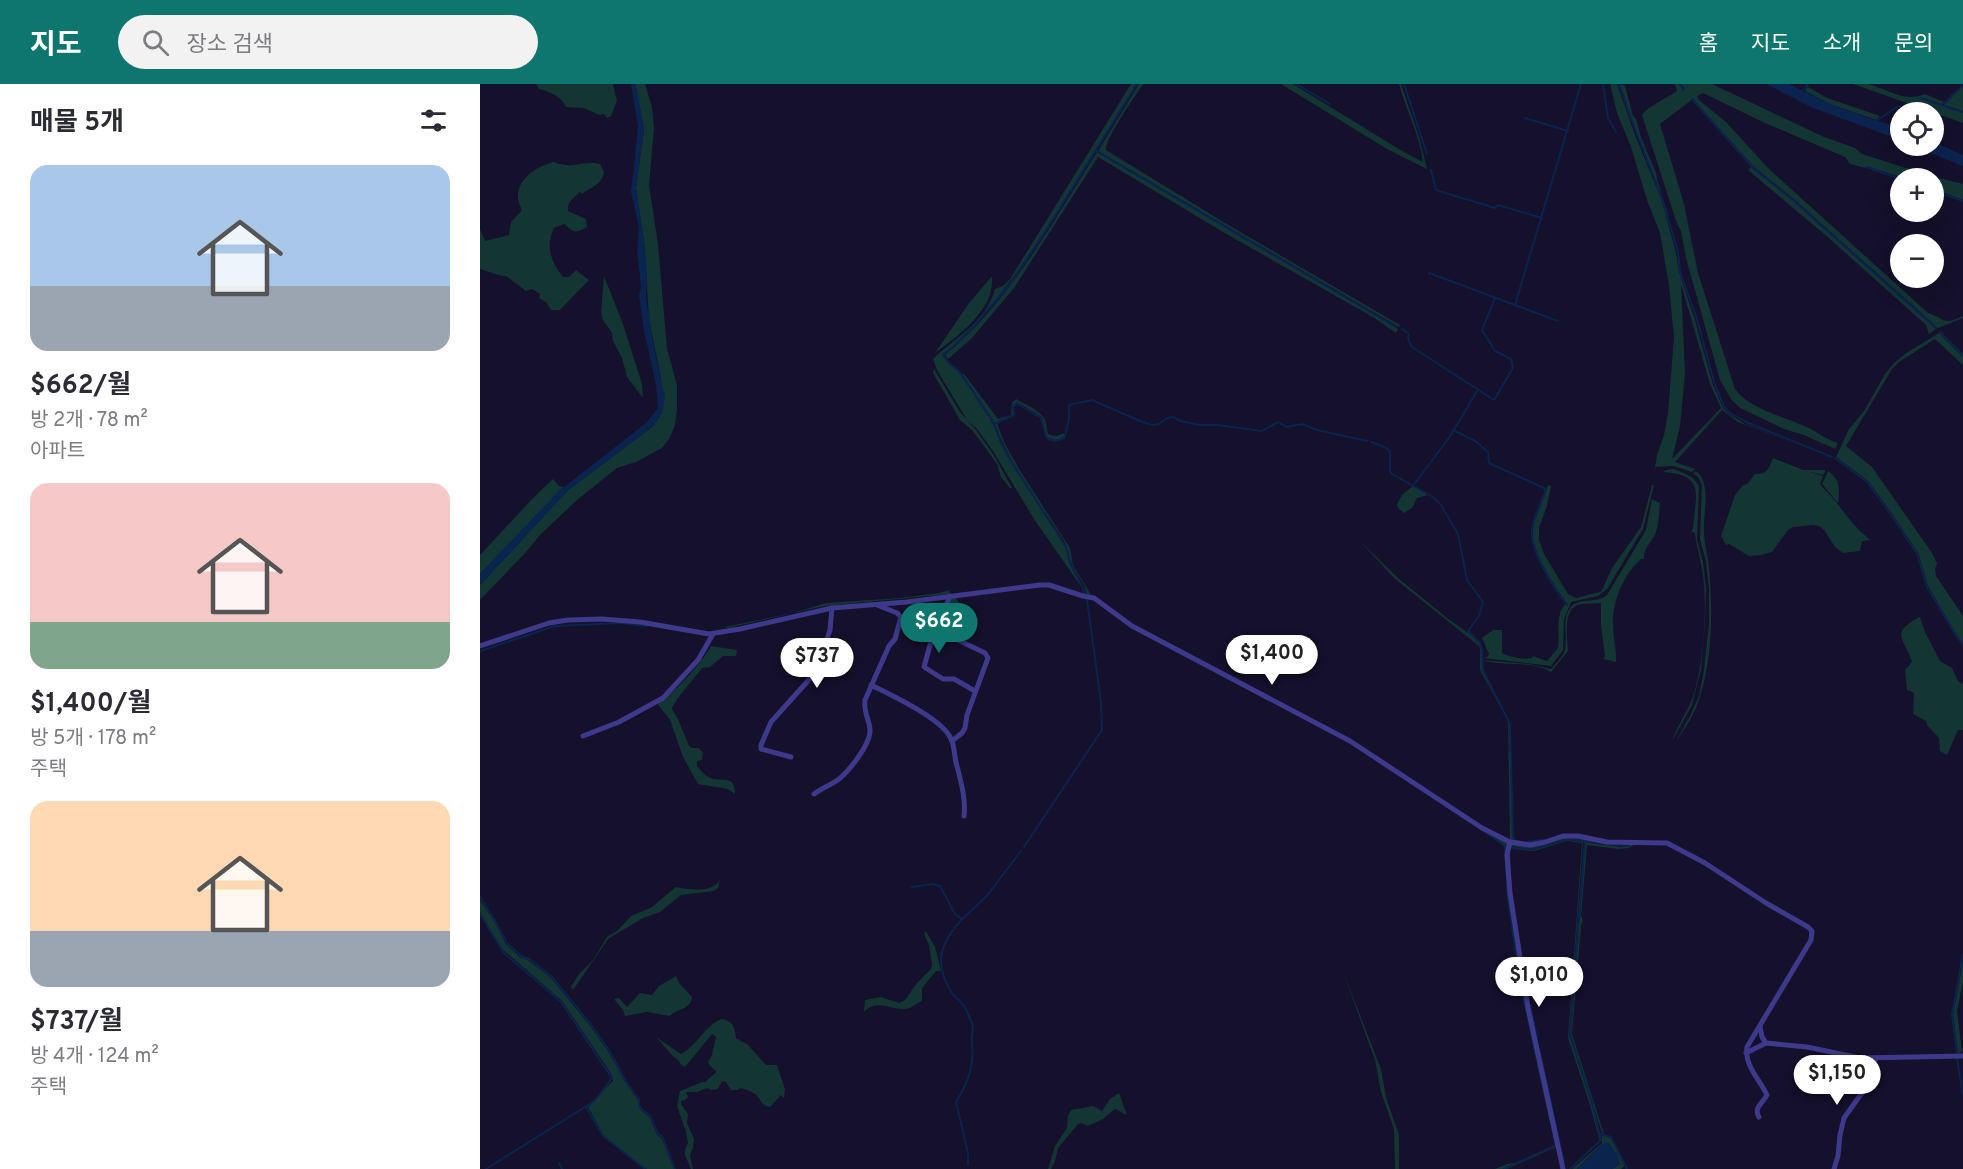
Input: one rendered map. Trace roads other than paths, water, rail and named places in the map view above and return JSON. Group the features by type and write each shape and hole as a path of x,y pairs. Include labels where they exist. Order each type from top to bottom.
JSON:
{"street":[{"path":"480,646 549,622 578,619 640,622 697,633 713,633 832,608 1049,585 1094,598 1132,626 1350,741 1482,828 1510,842 1530,845 1563,836 1578,836 1607,842 1667,843 1705,863 1808,927 1812,931 1811,940 1747,1047 1749,1064 1767,1095 1757,1108 1756,1113 1759,1117"},
{"path":"950,596 924,667 943,679 954,680 975,691"},
{"path":"814,794 840,778 865,746 871,730 864,705 871,685 894,639 901,617 897,613 875,605"},
{"path":"792,757 760,749 761,745 771,722 815,673 830,630 832,608"},
{"path":"936,630 987,655 987,662 975,691 965,728 952,741"},
{"path":"583,736 619,722 663,698 703,653 713,633"},
{"path":"871,685 934,721 947,733 952,741 963,793 964,816"},
{"path":"1510,842 1507,855 1510,893 1528,1008 1563,1169"},
{"path":"1760,1026 1766,1043"},
{"path":"1746,1053 1766,1043 1807,1047 1853,1057 1963,1056"},
{"path":"1834,1169 1844,1118 1864,1090 1876,1058"}],"water":[{"path":"631,84 636,85 644,129 636,188 647,272 646,299 665,397 662,413 652,427 568,490 480,585 480,574 559,491 646,423 658,408 656,384 639,296 641,286 637,250 639,228 631,192 638,126"},
{"path":"1766,84 1789,84 1830,104 1890,125 1890,136 1813,108"},
{"path":"1944,146 1963,155 1963,166 1938,156 1944,156"},
{"path":"1608,1142 1617,1154 1620,1164 1612,1169 1577,1169 1601,1145"}],"waterway":[{"path":"1086,594 1070,563 1066,547 1009,458 994,424 958,370 943,355 966,335 1010,284 1137,84"},
{"path":"1296,84 1330,104"},
{"path":"1404,84 1427,154"},
{"path":"1429,273 1515,305 1581,84"},
{"path":"1603,84 1608,118 1616,132"},
{"path":"1619,84 1663,201 1678,252 1680,272 1724,407 1746,422 1832,457"},
{"path":"1680,84 1684,90"},
{"path":"1803,90 1807,84"},
{"path":"1944,103 1963,85"},
{"path":"1921,98 1963,112"},
{"path":"1692,99 1753,168 1794,201 1936,328"},
{"path":"1876,121 1890,111"},
{"path":"1525,118 1568,131"},
{"path":"1096,151 1396,327"},
{"path":"1866,167 1890,175"},
{"path":"1431,170 1436,190 1495,208 1498,205 1542,218"},
{"path":"1944,194 1963,201"},
{"path":"1402,329 1409,334 1408,339 1412,347 1494,400 1513,368 1511,359 1495,351 1482,330 1495,298"},
{"path":"1515,305 1558,321"},
{"path":"1940,332 1963,355"},
{"path":"1413,486 1451,435 1477,391"},
{"path":"994,424 1014,415 1013,407 1017,403 1041,418 1046,437 1053,441 1060,440 1065,436 1069,405 1092,400 1152,425 1173,417 1199,425 1262,431 1278,422 1287,427 1302,424 1317,430 1367,441"},
{"path":"1453,430 1475,441 1488,452 1489,463 1546,489 1533,524 1532,538 1538,558 1567,605"},
{"path":"1371,442 1390,451 1392,474 1433,497 1441,505 1458,534 1467,580 1483,602 1479,616 1468,631 1480,643 1483,670 1510,724 1515,840"},
{"path":"1835,458 1867,482 1890,513 1917,554 1927,587 1963,644"},
{"path":"1024,847 1102,730 1101,702 1087,600"},
{"path":"480,651 555,626 621,623 647,626"},
{"path":"1486,833 1505,846 1508,899 1522,991 1542,1084"},
{"path":"1511,848 1533,849 1568,839 1629,846"},
{"path":"1527,842 1542,840"},
{"path":"1570,1169 1601,1140 1592,1102 1570,1035 1585,841"},
{"path":"912,887 933,884 940,886 955,914 962,919 986,897 1021,851"},
{"path":"480,897 507,943 521,956 529,959 551,976 590,1023 639,1099 639,1105 651,1117 657,1132 663,1138 675,1169"},
{"path":"480,914 504,953 561,1002 612,1078 597,1098 586,1107 603,1136 645,1169"},
{"path":"962,919 944,945 941,963 946,982 964,1006 973,1028 970,1073 956,1102 968,1153 968,1165"},
{"path":"1957,1053 1952,1014 1963,955"},
{"path":"1530,1005 1537,1037"},
{"path":"1540,1052 1564,1163"},
{"path":"1957,1059 1963,1095"},
{"path":"486,1169 585,1107"},
{"path":"1601,1134 1611,1137 1627,1169"},
{"path":"1504,1169 1556,1145"},
{"path":"559,1163 562,1169"}]}
